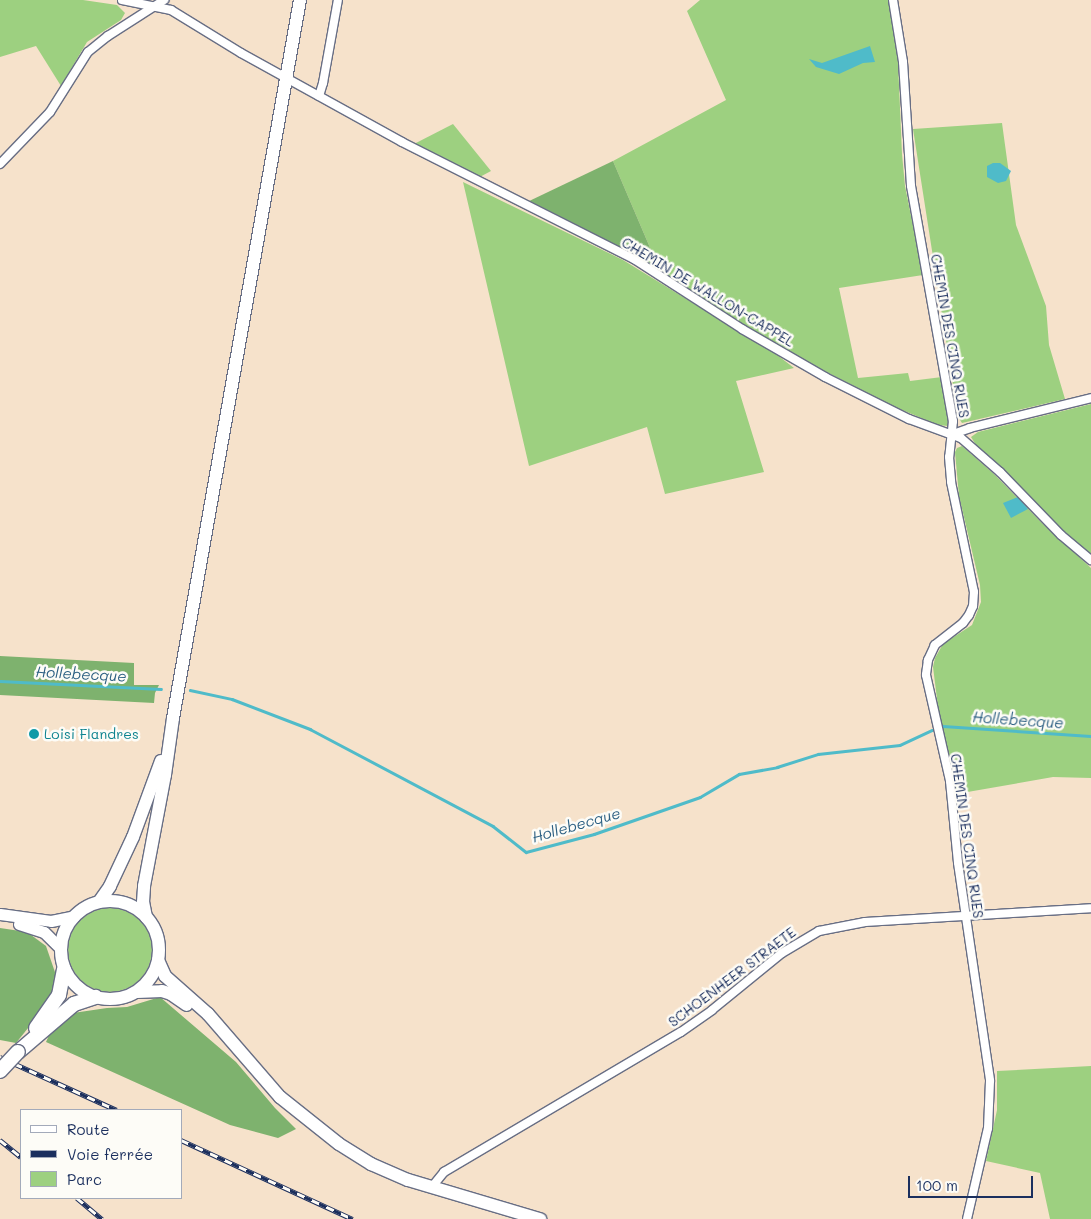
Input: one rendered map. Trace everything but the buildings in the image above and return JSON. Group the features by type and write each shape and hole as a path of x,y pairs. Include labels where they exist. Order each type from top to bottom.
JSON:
{"highway":[{"path":"18,1052 59,995 64,969"},
{"path":"0,1071 18,1052 74,1004 96,997"}],"main road":[{"path":"146,917 143,891 164,781 173,718 300,0"},
{"path":"99,902 113,880 145,808 173,718"},
{"path":"226,1036 171,994 156,990 134,992 118,998 96,997 77,987 64,969 60,949 64,931 74,916 85,907 99,902 122,902 135,908 146,917 157,937 158,960 165,976 208,1014 280,1097 321,1132 371,1164 431,1188 540,1219"},
{"path":"0,914 51,921 74,916"},
{"path":"0,921 36,928 50,937 60,949"},
{"path":"134,992 151,978 158,960"}],"street":[{"name":"CHEMIN DE WALLON-CAPPEL","path":"122,0 171,10 223,43 463,174 634,259 742,329 825,377 902,416 952,434 974,448 1061,535 1091,560"},
{"path":"0,164 50,112 88,52 108,36 164,0"},
{"path":"319,96 338,0"},
{"name":"CHEMIN DES CINQ RUES","path":"893,0 903,67 911,186 952,416 949,457 951,482 973,585 974,602 967,619 935,645 928,660 926,675 950,781 956,846 987,1054 990,1097 986,1136 967,1219"},
{"path":"952,434 975,426 1091,398"},
{"name":"SCHOENHEER STRAETE","path":"431,1188 444,1172 681,1032 801,940 832,927 859,922 1091,908"}],"green space":[{"path":"0,0 83,0 117,5 125,13 121,20 87,42 61,86 36,46 0,57"},
{"path":"700,0 889,0 898,62 905,186 923,275 839,288 858,378 908,373 910,381 942,377 949,417 948,426 938,425 895,407 799,358 660,271 613,161 726,100 687,11"},
{"path":"1002,123 1016,225 1046,306 1049,345 1065,399 962,423 958,417 913,129"},
{"path":"453,124 491,171 476,179 414,144"},
{"path":"613,161 660,271 525,203"},
{"path":"463,182 623,260 776,354 794,368 736,381 764,472 665,494 647,427 529,466"},
{"path":"1091,404 1091,555 1052,522 976,445 971,437 978,432"},
{"path":"962,446 994,474 1042,523 1091,568 1091,778 1053,777 956,794 938,707 933,667 935,658 943,644 972,625 981,602 980,585 959,496 955,452 957,448"},
{"path":"0,656 134,663 134,685 159,685 155,693 154,703 0,695"},
{"path":"102,908 118,908 134,915 145,926 152,942 149,966 140,980 134,985 118,992 102,992 86,985 75,974 68,958 68,942 75,926 86,915"},
{"path":"0,928 27,932 46,946 58,981 53,997 16,1043 0,1040"},
{"path":"160,997 236,1062 275,1108 296,1129 278,1138 230,1125 46,1042 51,1031 73,1013 127,1007"},
{"path":"1091,1066 1091,1219 1050,1219 1040,1173 986,1161 997,1110 997,1071"}],"water":[{"path":"870,46 875,62 863,63 839,74 816,67 809,59 822,63"},
{"path":"993,163 1000,163 1011,171 1006,181 998,183 987,177 987,166"},
{"path":"1018,497 1028,509 1011,518 1003,503"}],"waterway":[{"name":"Hollebecque","path":"0,681 161,689"},
{"name":"Hollebecque","path":"190,690 232,699 310,729 493,826 526,852 594,834 700,797 739,774 777,767 818,754 900,745 932,730"},
{"name":"Hollebecque","path":"943,726 1091,736"}],"railway":[{"path":"0,1057 115,1109"},
{"path":"0,1140 20,1156"},
{"path":"182,1140 353,1219"},
{"path":"78,1199 102,1219"}],"place":[{"name":"Loisi Flandres","path":"34,734"}]}
